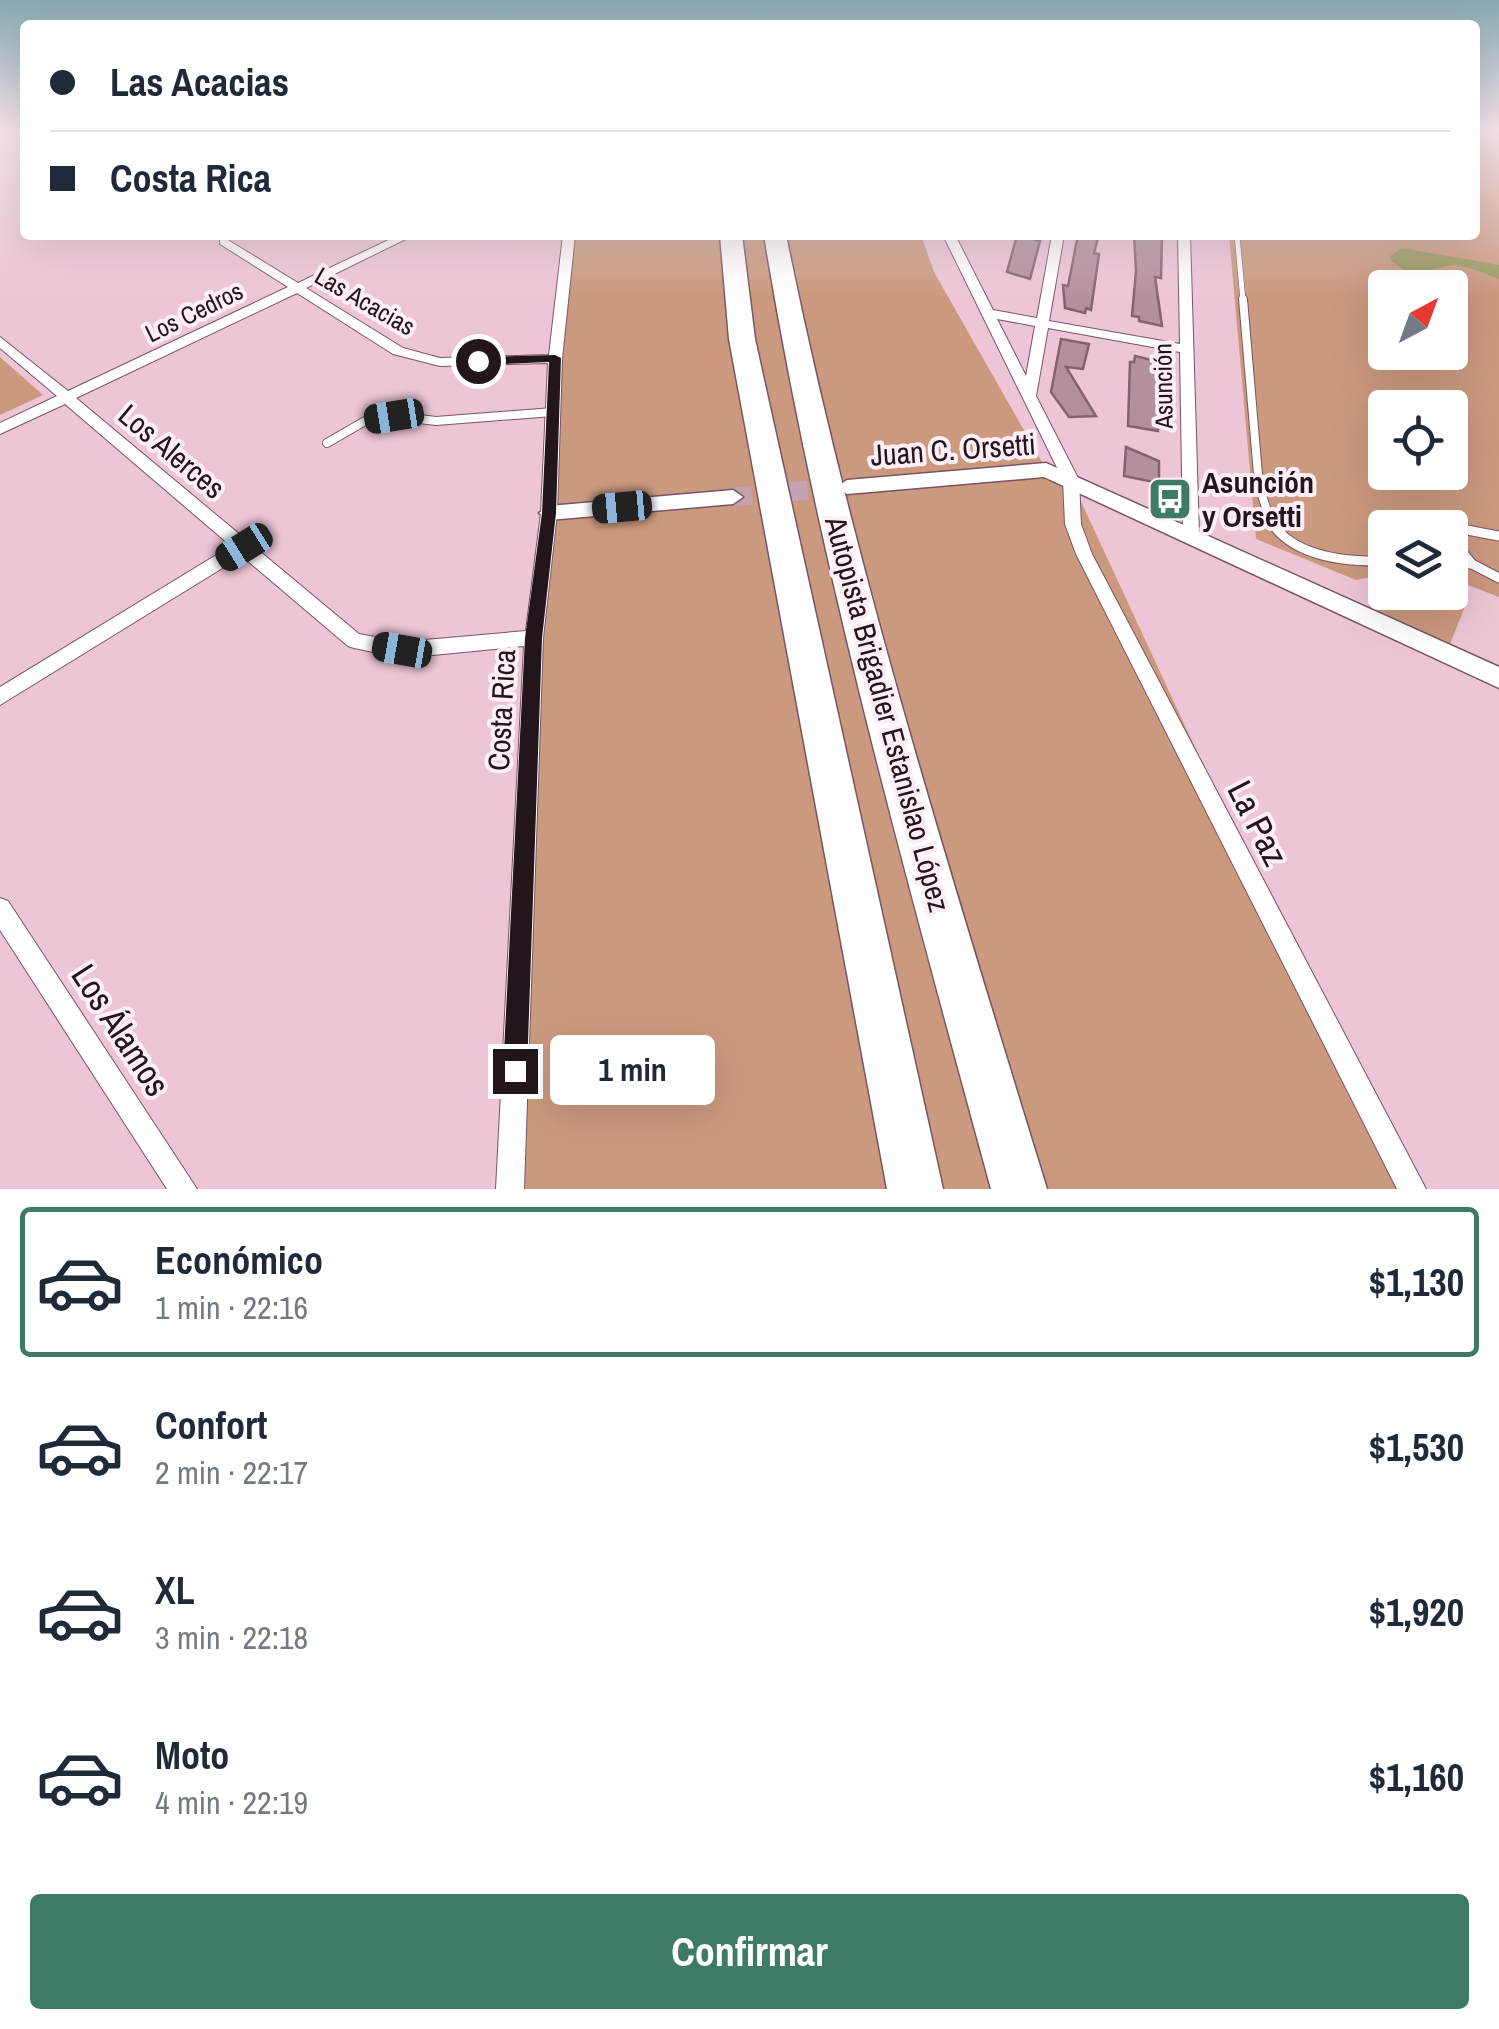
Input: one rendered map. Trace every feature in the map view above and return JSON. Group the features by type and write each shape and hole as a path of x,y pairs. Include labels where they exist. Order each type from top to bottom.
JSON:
{"highway":[{"name":"Autopista Brigadier Estanislao López","path":"732,240 742,339 915,1189"},
{"name":"Autopista Brigadier Estanislao López","path":"777,240 791,334 874,680 1019,1189"}],"street":[{"name":"Los Cedros","path":"0,430 397,240"},
{"name":"Costa Rica","path":"510,1189 534,638 549,513 561,240"},
{"path":"952,240 1071,480"},
{"path":"1030,398 1057,240"},
{"name":"Asunción","path":"1184,240 1191,535"},
{"name":"Las Acacias","path":"224,242 398,351 440,362 555,358"},
{"path":"986,313 1184,349"},
{"name":"Los Alerces","path":"0,341 354,641 402,650 534,638"},
{"name":"Juan C. Orsetti","path":"847,487 1046,470 1499,678"},
{"name":"La Paz","path":"1071,480 1072,524 1084,554 1412,1189"},
{"path":"549,513 733,497"},
{"path":"0,697 244,547"},
{"name":"Los Álamos","path":"0,909 183,1189"}],"lane":[{"path":"1237,240 1259,486 1266,511 1276,530 1300,544 1357,562 1368,562"},
{"path":"327,443 365,421 394,416 436,421 553,412"},
{"path":"1472,564 1455,542 1458,534 1468,530 1499,536"},
{"path":"1468,564 1495,575"}],"shaded area":[{"path":"1480,186 1499,186 1499,597 1468,585 1468,510 1368,510 1368,578 1356,580 1256,539 1229,240 1480,240"},
{"path":"569,240 923,240 934,272 1046,469 1071,480 1400,1189 510,1189 534,638"},
{"path":"1402,248 1499,265 1499,279 1453,265 1404,270 1390,256"},
{"path":"0,357 43,395 0,415"},
{"path":"1376,610 1464,610 1450,644"}],"building":[{"path":"1016,240 1040,241 1030,279 1007,272"},
{"path":"1077,240 1098,240 1091,310 1086,308 1085,313 1065,308 1063,285 1068,286"},
{"path":"1134,240 1162,240 1161,278 1155,277 1162,326 1132,316"},
{"path":"1061,339 1089,344 1083,369 1066,367 1096,416 1069,417 1051,392"},
{"path":"1135,356 1152,360 1152,371 1161,373 1158,431 1128,426 1130,362 1134,362"},
{"path":"1126,447 1159,461 1159,483 1124,476"}],"tunnel":[{"path":"733,497 844,487"}],"place":[{"name":"Asunción y Orsetti","path":"1170,499"}],"route":[{"path":"478,361 555,358 549,513 534,638 515,1071"}]}
